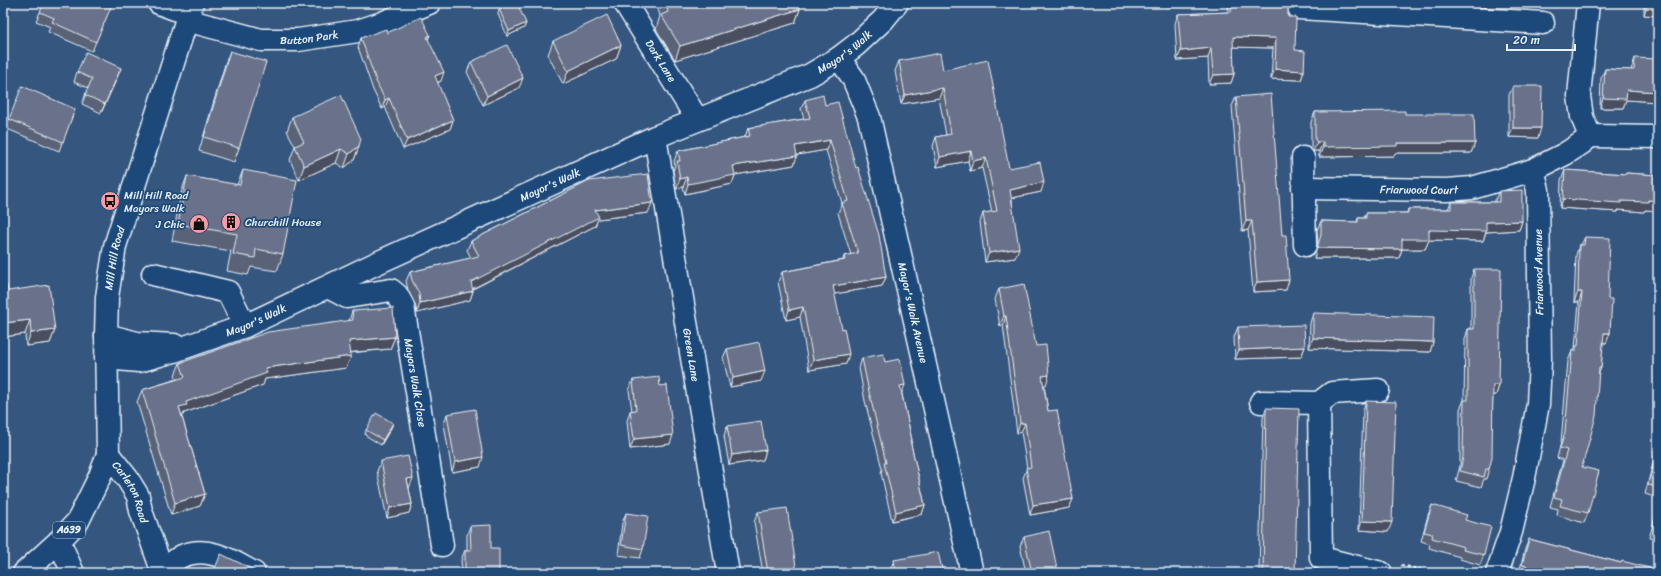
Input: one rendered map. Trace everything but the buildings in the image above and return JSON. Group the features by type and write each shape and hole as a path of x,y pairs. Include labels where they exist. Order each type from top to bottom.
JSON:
{"main road":[{"name":"Button Park","path":"159,3 261,40 298,40 358,31 382,23 429,3"},
{"name":"Dark Lane","path":"625,3 697,119"},
{"name":"Mayor's Walk","path":"106,358 139,361 174,351 245,326 655,137 810,75 839,58 856,45 873,30 897,3"},
{"path":"1300,3 1299,8 1543,23"},
{"path":"1588,3 1579,96 1582,117 1590,136"},
{"name":"Mill Hill Road","path":"100,476 108,454 106,358 107,297 115,246 189,13"},
{"name":"Mayor's Walk Avenue","path":"839,58 853,78 869,117 972,573"},
{"path":"1533,170 1582,144 1590,136 1658,137"},
{"name":"Green Lane","path":"655,137 728,573"},
{"path":"1303,158 1305,245"},
{"name":"Friarwood Court","path":"1303,188 1466,189 1533,170"},
{"name":"Friarwood Avenue","path":"1497,573 1511,532 1524,478 1538,404 1540,360 1538,190 1533,170"},
{"path":"153,274 228,292 245,326"},
{"name":"Mayors Walk Close","path":"328,287 347,297 391,290 397,295 403,306 442,545"},
{"name":"Mayor's Walk","path":"106,335 137,343 188,346"},
{"path":"1261,402 1319,403 1332,393 1378,390"},
{"path":"1319,403 1320,565 1388,568"},
{"name":"Carleton Road","path":"108,454 127,478 138,496 141,512 150,532 163,573"},
{"name":"Carleton Road","path":"100,476 131,494 150,532"},
{"name":"A639","path":"24,573 59,541 78,521 100,476"},
{"path":"59,541 73,573"},
{"path":"163,573 181,557 202,552 220,555 254,573"}],"path":[{"path":"1388,568 1433,573"}],"place":[{"name":"Mill Hill Road Mayors Walk","path":"110,201"},
{"name":"Churchill House","path":"231,222"},
{"name":"J Chic","path":"199,224"}]}
